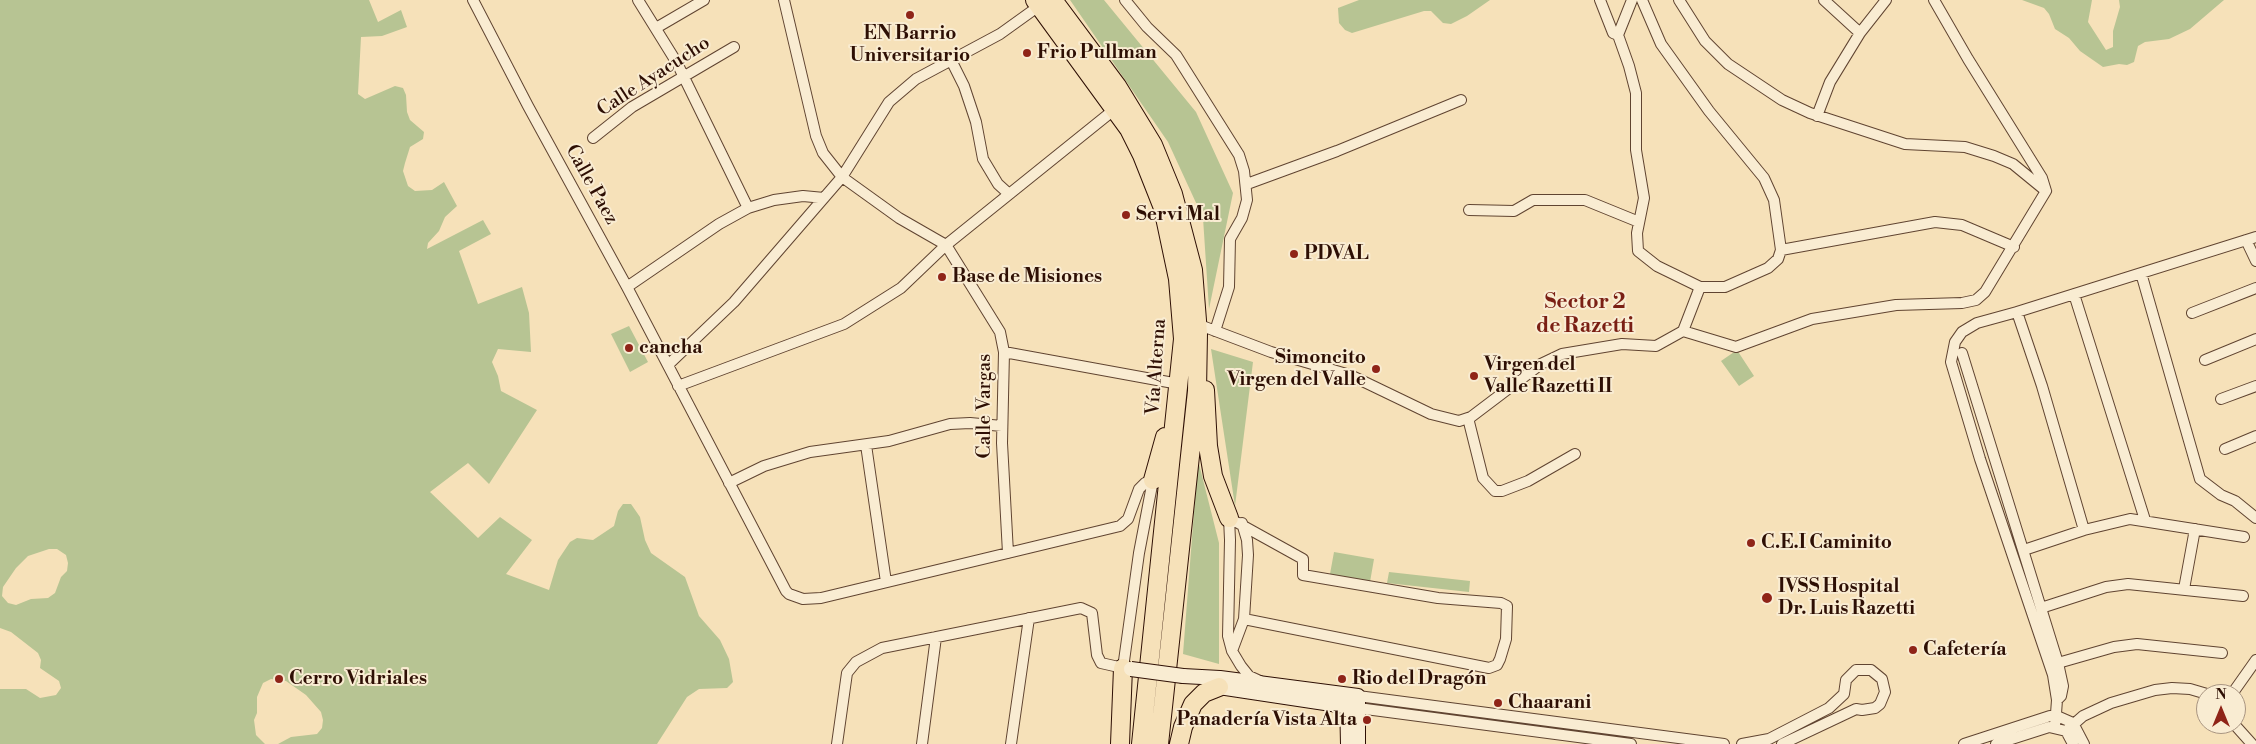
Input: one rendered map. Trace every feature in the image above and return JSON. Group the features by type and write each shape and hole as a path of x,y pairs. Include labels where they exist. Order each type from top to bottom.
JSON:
{"highway":[{"name":"Vía Alterna","path":"1042,2 1128,129 1151,175 1168,228 1178,279 1183,339 1141,744"},
{"name":"Vía Alterna","path":"1042,2 1117,86 1153,145 1173,194 1188,248 1203,329 1159,744"},
{"path":"1203,329 1212,469 1235,521"},
{"path":"1153,480 1179,384"},
{"path":"1120,744 1127,669"},
{"path":"1178,744 1182,727 1193,704 1204,693 1219,687"}],"main road":[{"path":"1127,669 1265,684 1353,701"},
{"path":"1189,677 1219,687 1353,701"},
{"path":"1348,744 1353,701"},
{"path":"1353,701 1358,744"}],"street":[{"name":"Calle Paez","path":"473,0 532,114 628,287 786,591 803,599 821,598 886,582"},
{"path":"638,0 684,76 748,208"},
{"path":"656,28 704,0"},
{"path":"784,0 816,136 822,153 842,177 898,218 946,245"},
{"path":"1126,0 1151,32 1176,55 1213,110 1239,155 1247,184 1245,209 1229,244 1230,279 1227,295 1203,329 1271,352 1350,375 1442,418 1455,420 1468,418 1534,368 1557,356 1615,344 1656,346 1683,331 1700,287"},
{"path":"1600,0 1613,33 1618,36 1636,93 1636,150 1644,198 1637,246 1642,256 1657,266 1700,287 1725,287 1768,268 1778,259 1781,250 1774,200 1764,178 1709,111 1661,44 1642,0"},
{"path":"1618,36 1632,0"},
{"path":"1679,0 1705,41 1728,64 1782,100 1817,116 1905,144 1965,148 1994,156 2021,170 2046,191"},
{"path":"1824,0 1860,33"},
{"path":"1817,116 1830,82 1860,33 1886,0"},
{"path":"1683,331 1736,347 1812,320 1896,305 1962,303 1976,300 1985,292 2014,247 2046,191 2042,178 1968,59 1934,0"},
{"path":"668,365 734,302 842,177 889,102 916,79 1000,34 1042,2"},
{"name":"Calle Ayacucho","path":"593,138 632,107 734,47"},
{"path":"951,60 964,86 976,122 983,159 998,184 1009,194"},
{"path":"1247,184 1345,148 1461,100"},
{"path":"678,386 844,324 901,288 946,245 1114,108"},
{"path":"628,287 719,224 748,208 774,200 803,196 824,198"},
{"path":"1469,210 1514,211 1534,200 1585,200 1639,222"},
{"path":"1781,250 1935,222 1962,225 2014,247"},
{"path":"2055,727 2057,700 2052,675 1980,460 1951,362 1955,342 1962,332 1977,323 2251,239 2256,260"},
{"name":"Calle Vargas","path":"946,245 1000,332 1004,352 1002,426 1008,553"},
{"path":"2141,273 2200,479 2221,495 2235,501 2255,514"},
{"path":"2192,313 2256,288"},
{"path":"2074,294 2145,520"},
{"path":"2016,312 2042,386 2084,530"},
{"path":"2205,360 2256,339"},
{"path":"1004,352 1179,384"},
{"path":"1962,353 2058,663 2063,686 2061,696 2057,700"},
{"path":"2221,399 2256,386"},
{"path":"1468,418 1483,478 1495,491 1502,491 1521,484 1576,454"},
{"path":"729,483 764,466 797,455 866,445 950,424 970,422 1002,426"},
{"path":"2225,449 2256,436"},
{"path":"837,744 846,678 852,665 882,648 1086,608 1092,613 1094,619 1099,660 1103,665 1127,669 1139,553 1153,480 1144,483 1139,489 1128,519 1120,526 886,582 880,554 866,445"},
{"path":"2024,550 2084,530 2130,519 2244,537"},
{"path":"1235,521 1304,559 1303,575 1438,598 1501,603 1507,606 1508,614 1506,639 1500,659 1497,665 1490,668 1244,620"},
{"path":"1232,651 1244,620 1248,555 1248,540 1235,521"},
{"path":"1235,521 1230,540 1227,620 1232,651 1250,676 1265,684"},
{"path":"2184,589 2195,528"},
{"path":"2041,608 2118,585 2138,584 2243,596"},
{"path":"1011,744 1029,618"},
{"path":"922,744 936,637"},
{"path":"2058,663 2114,647 2137,644 2222,653"},
{"path":"2239,684 2256,660"},
{"path":"1742,744 1769,739 1829,708 1844,694 1846,680 1856,670 1871,670 1882,679 1885,692 1880,704 1875,708 1856,709 1782,744"},
{"path":"1996,744 2044,728 2069,727 2111,703 2155,690 2172,688 2196,691"},
{"path":"1353,701 1631,744"},
{"path":"1353,701 1724,744"},
{"path":"1968,744 2050,716 2057,716 2084,744"},
{"path":"2069,727 2073,744"},
{"path":"2244,734 2253,744 2256,741"}],"green space":[{"path":"0,0 369,0 378,22 401,10 407,27 382,36 361,37 358,94 365,99 395,86 403,88 410,120 424,132 423,139 410,147 405,163 403,171 408,186 415,191 432,190 444,182 457,206 445,217 439,231 428,243 427,249 483,220 491,234 459,251 478,304 522,287 529,313 531,352 498,349 492,362 498,376 501,391 537,410 489,484 468,463 430,492 478,538 500,517 532,540 506,574 549,590 558,560 570,542 577,538 593,540 614,526 618,511 623,504 631,504 640,517 645,540 651,553 685,577 699,616 720,640 729,659 733,682 727,688 699,689 687,697 657,744 278,744 291,737 317,734 322,728 323,720 321,712 306,695 286,681 271,679 263,683 257,697 257,713 254,720 256,735 265,744 0,744 0,689 26,689 40,698 56,695 61,688 59,681 40,668 41,660 38,653 11,632 0,628","holes":["49,549 57,549 66,555 68,563 67,571 61,577 55,593 48,598 31,599 16,605 8,603 2,596 3,587 16,568 28,556"]},
{"path":"1070,0 1104,0 1196,112 1233,193 1209,309 1203,218 1168,142"},
{"path":"1359,0 1490,0 1467,16 1451,24 1443,23 1431,11 1424,11 1352,33 1345,30 1339,23 1338,8"},
{"path":"2022,0 2092,0 2088,22 2106,50 2113,47 2113,31 2120,7 2119,0 2224,0 2190,29 2169,39 2145,42 2138,46 2134,62 2127,65 2119,64 2103,67 2080,51 2069,38 2055,29 2049,14 2044,8"},
{"name":"cancha","path":"629,326 648,362 630,372 611,334"},
{"path":"1211,349 1253,362 1235,506"},
{"path":"1737,350 1754,376 1739,386 1721,361"},
{"path":"1198,460 1219,543 1219,664 1183,654"},
{"path":"1334,552 1374,559 1370,582 1330,574"},
{"path":"1389,572 1470,581 1469,592 1387,583"}],"place":[{"name":"EN Barrio Universitario","path":"910,15"},
{"name":"Frio Pullman","path":"1027,53"},
{"name":"Servi Mal","path":"1126,215"},
{"name":"PDVAL","path":"1294,254"},
{"name":"Base de Misiones","path":"942,277"},
{"name":"cancha","path":"629,348"},
{"name":"Simoncito Virgen del Valle","path":"1376,369"},
{"name":"Virgen del Valle Razetti II","path":"1474,376"},
{"name":"C.E.I Caminito","path":"1751,543"},
{"name":"IVSS Hospital Dr. Luis Razetti","path":"1767,598"},
{"name":"Cafetería","path":"1913,650"},
{"name":"Cerro Vidriales","path":"279,679"},
{"name":"Rio del Dragón","path":"1342,679"},
{"name":"Chaarani","path":"1498,703"},
{"name":"Panadería Vista Alta","path":"1367,720"}],"district":[{"name":"Sector 2 de Razetti","path":"1585,315"}]}
